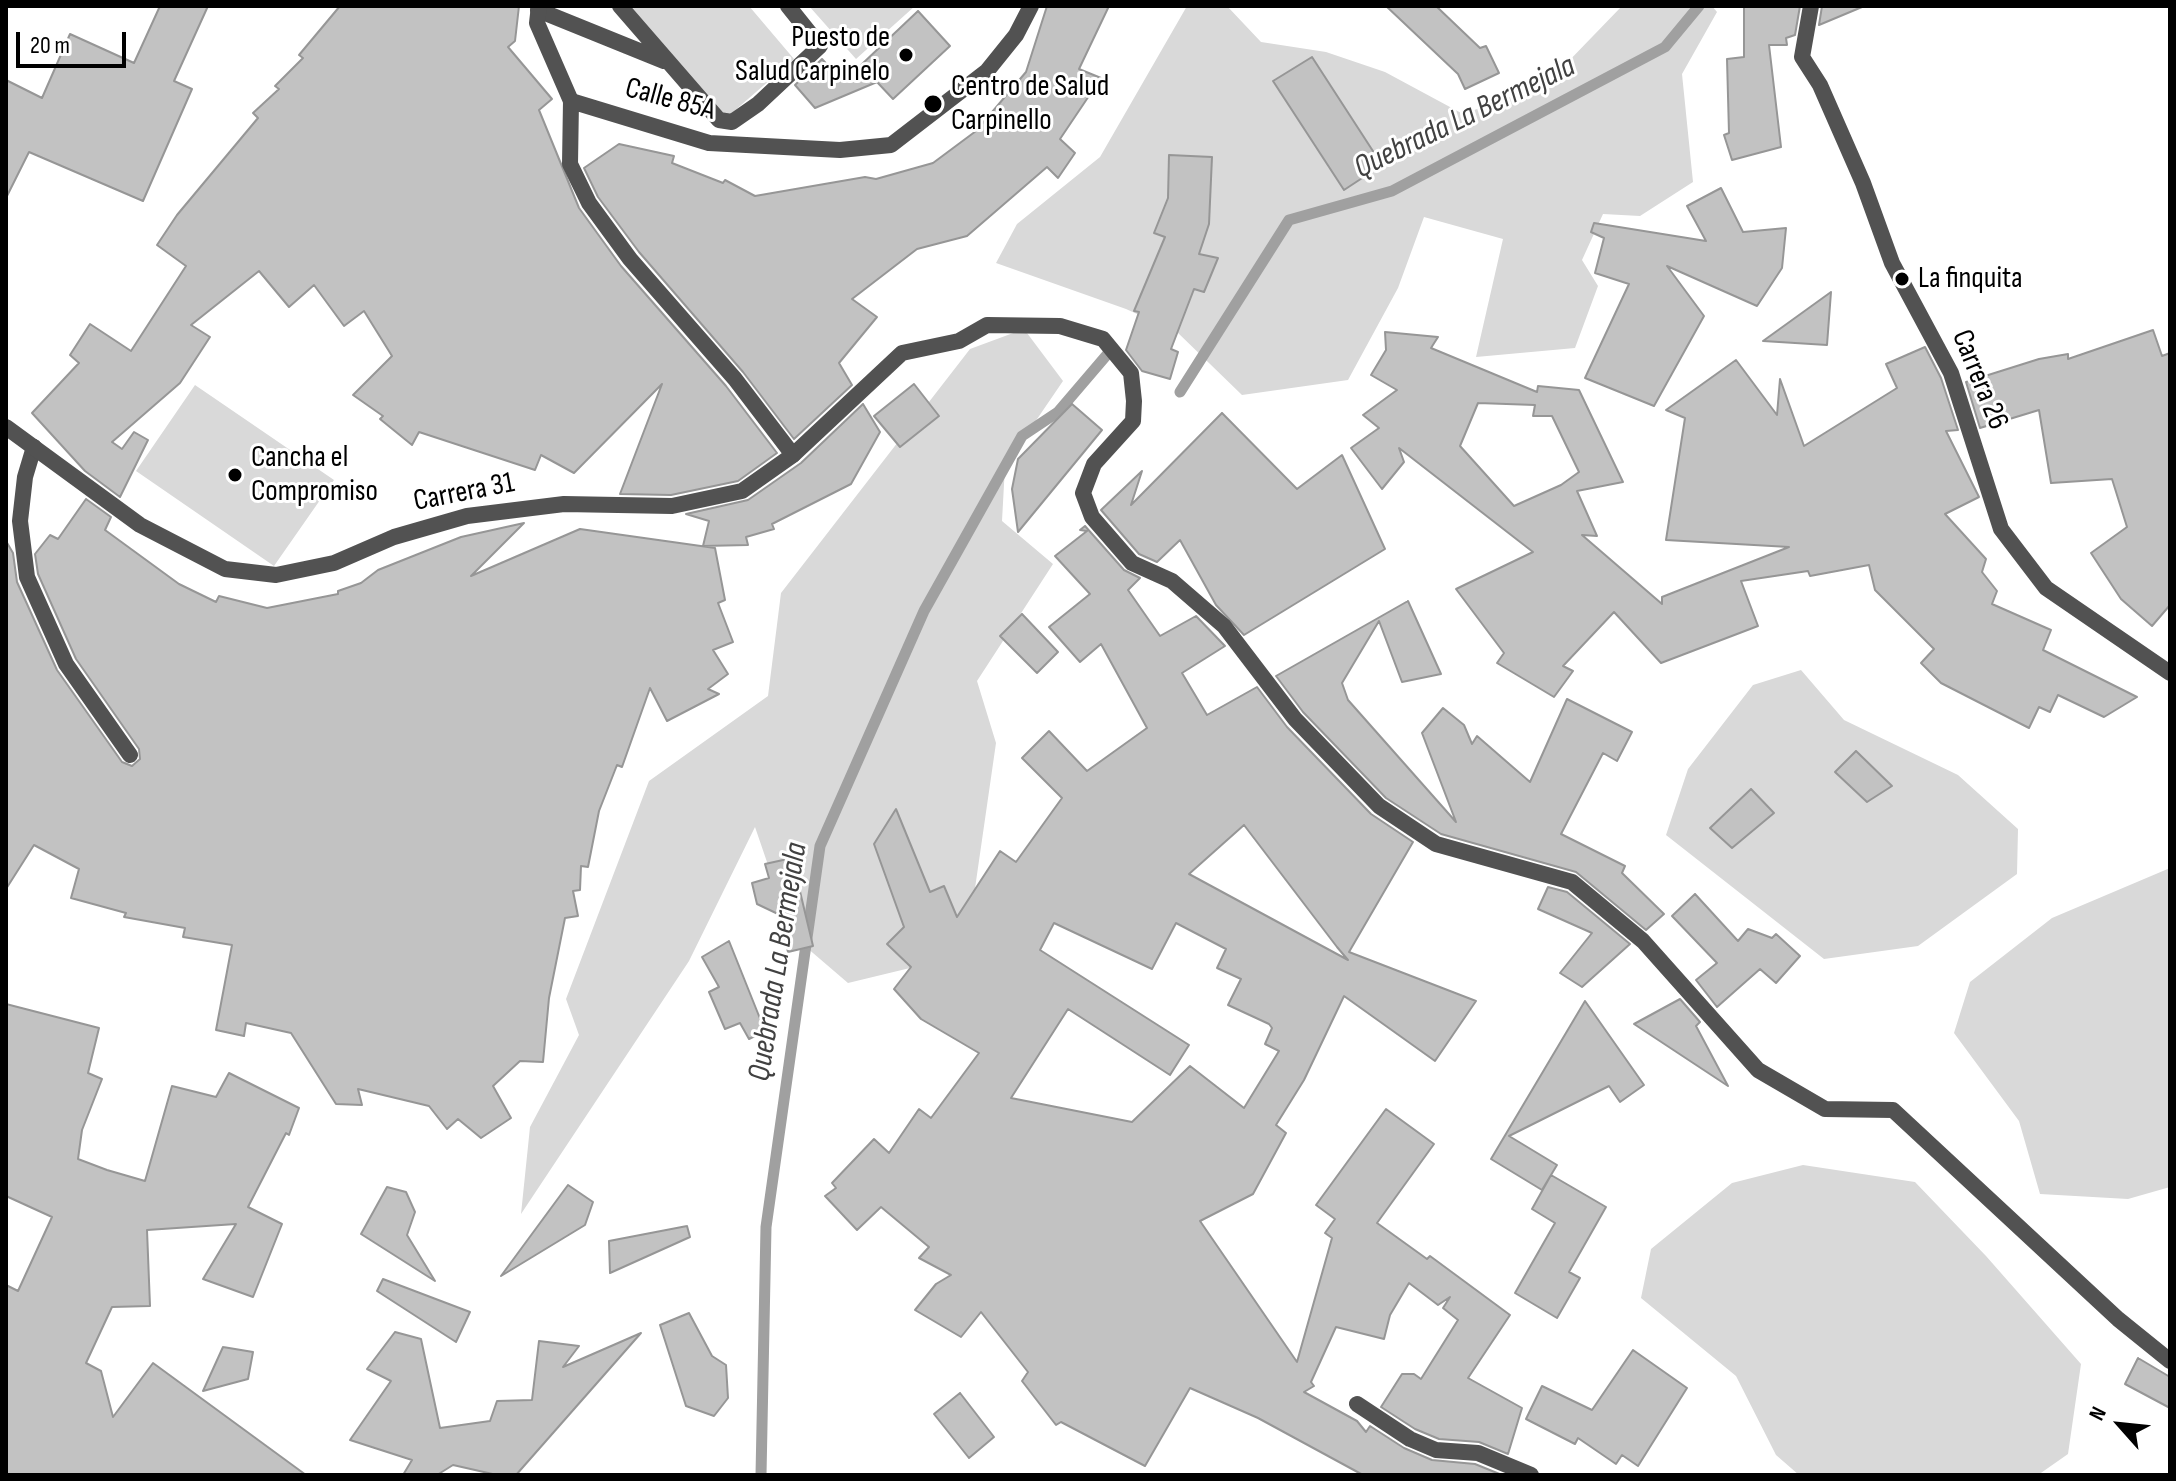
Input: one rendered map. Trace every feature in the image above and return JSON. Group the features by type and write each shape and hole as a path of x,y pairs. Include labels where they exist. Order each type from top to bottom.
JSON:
{"street":[{"path":"620,6 719,120 732,122 758,104 820,46 788,6"},
{"name":"Calle 85A","path":"571,101 709,143 840,150 891,145 987,71 1016,35 1031,6"},
{"name":"Carrera 26","path":"1811,6 1802,57 1820,85 1863,183 1892,263 1951,373 2001,529 2046,588 2170,673"},
{"path":"676,67 538,8 537,23 571,101 570,164 589,203 630,259 735,379 793,455 902,353 959,341 987,325 1060,326 1103,339 1131,373 1133,421 1094,464 1083,493 1092,517 1132,563 1172,581 1224,626 1295,719 1379,806 1436,844 1572,882 1643,941 1758,1070 1825,1109 1893,1110 2118,1319 2170,1361"},
{"name":"Carrera 31","path":"6,427 140,525 225,569 276,575 334,563 394,537 467,516 564,504 672,506 742,491 793,455"},
{"path":"34,447 25,477 20,521 27,577 66,664 130,755"},
{"path":"1357,1404 1423,1445 1436,1450 1478,1453 1531,1475"}],"shaded area":[{"path":"628,6 749,6 794,59 725,119"},
{"path":"809,6 915,6 856,59"},
{"path":"1187,6 1227,6 1261,42 1326,52 1385,72 1463,114 1508,98 1563,67 1622,6 1712,6 1717,12 1682,74 1693,182 1640,216 1603,214 1582,260 1598,286 1575,348 1476,357 1503,239 1424,217 1398,288 1348,380 1242,395 1177,332 1126,309 996,263 1017,224 1100,157"},
{"path":"1024,329 1063,381 1005,466 1002,521 1053,564 977,681 996,743 971,916 910,968 848,983 792,935 755,827 689,961 521,1214 530,1127 579,1035 566,999 649,781 768,696 781,593 970,349"},
{"name":"Cancha el Compromiso","path":"195,385 334,480 274,566 136,471"},
{"path":"1801,670 1844,720 1958,775 2018,829 2017,874 1918,946 1824,959 1666,835 1688,769 1753,685"},
{"path":"2170,868 2170,1187 2128,1199 2040,1194 2019,1121 1954,1033 1970,982 2052,918"},
{"path":"1803,1165 1915,1182 1986,1256 2081,1364 2068,1454 2038,1475 1799,1475 1776,1455 1736,1376 1641,1298 1651,1249 1732,1183"}],"building":[{"path":"160,6 208,6 174,81 192,89 143,201 29,152 6,198 6,80 42,98 70,34 134,63"},
{"path":"340,6 519,6 515,41 508,47 552,99 539,110 579,208 621,266 726,386 777,453 738,481 671,495 620,494 662,384 574,473 541,455 535,470 419,432 412,445 380,419 383,416 353,395 392,356 364,311 344,326 314,285 289,307 259,271 191,325 210,337 180,383 112,442 122,449 134,432 148,440 120,497 85,471 32,413 79,363 70,355 90,324 131,351 186,266 157,245 177,215 258,118 253,113 279,89 275,86 303,58 299,55"},
{"path":"1047,6 1109,6 1079,69 1101,78 1060,139 1075,153 1058,178 1047,167 967,236 917,249 852,299 877,317 839,363 852,385 794,439 743,372 639,252 598,197 584,168 619,144 674,156 672,163 723,183 725,180 755,196 865,177 876,179 933,163 976,131 1026,72"},
{"path":"1386,6 1436,6 1480,48 1486,46 1499,73 1465,89 1458,74"},
{"path":"1744,6 1800,6 1795,35 1786,38 1787,45 1769,45 1781,147 1732,160 1724,135 1729,133 1727,59 1744,57"},
{"path":"1822,6 1862,6 1862,7 1819,25"},
{"name":"Puesto de Salud Carpinelo","path":"918,11 950,46 893,99 877,82 815,108 795,85 822,59 843,82"},
{"path":"1312,57 1382,165 1344,190 1273,81"},
{"path":"1169,155 1212,157 1209,224 1199,254 1218,258 1204,292 1194,289 1171,349 1178,352 1170,379 1142,371 1126,350 1139,312 1134,311 1165,237 1154,233 1168,198"},
{"path":"1721,188 1743,232 1786,228 1782,268 1757,306 1667,266 1704,316 1654,406 1585,378 1629,284 1595,273 1604,238 1591,232 1594,223 1706,241 1687,206"},
{"path":"1831,292 1827,345 1763,341"},
{"path":"2153,330 2162,356 2170,353 2170,605 2152,626 2121,599 2091,553 2127,527 2112,479 2051,483 2039,410 1980,428 1966,382 2039,359 2068,354 2068,359"},
{"path":"1385,332 1438,337 1431,348 1537,392 1538,386 1579,390 1623,482 1577,491 1597,536 1582,535 1662,604 1662,597 1789,547 1666,540 1685,418 1666,410 1736,360 1777,415 1780,379 1804,446 1897,388 1886,364 1925,347 1941,378 1958,430 1946,431 1979,497 1945,514 1986,559 1982,572 1997,591 1992,604 2051,630 2043,650 2137,697 2104,717 2058,695 2050,712 2039,707 2029,728 1941,683 1921,663 1934,649 1875,590 1869,565 1810,576 1808,571 1741,581 1758,626 1661,663 1614,612 1563,666 1573,671 1554,697 1497,663 1504,653 1456,589 1533,552 1399,448 1404,462 1382,489 1351,448 1379,428 1363,415 1397,390 1371,375 1386,350","holes":["1478,403 1535,405 1533,416 1552,416 1579,472 1561,485 1514,506 1460,446"]},
{"path":"914,384 939,416 900,447 874,416"},
{"path":"863,404 880,432 851,484 772,524 774,529 746,537 748,545 703,546 709,521 686,514 748,500 801,463"},
{"path":"1072,404 1102,430 1018,532 1012,489 1018,459"},
{"path":"1222,413 1297,489 1342,455 1385,549 1244,635 1216,605 1180,540 1157,562 1139,554 1101,510 1142,471 1131,505"},
{"path":"86,499 111,517 105,530 179,584 216,602 219,596 267,608 338,594 338,591 361,583 378,570 461,537 524,523 471,576 580,529 715,548 725,600 718,603 733,642 713,650 728,674 708,689 719,694 667,721 650,688 622,767 617,765 599,811 588,867 581,866 580,890 573,891 578,916 565,918 549,998 543,1062 520,1061 493,1086 511,1118 481,1138 458,1119 447,1129 429,1106 358,1089 362,1105 336,1104 291,1033 246,1023 244,1036 216,1030 232,945 183,937 185,928 124,917 126,913 71,898 79,869 34,845 6,889 6,541 13,553 17,582 57,670 122,762 132,766 140,759 139,749 76,659 38,574 35,554 50,535 58,539"},
{"path":"1085,526 1124,570 1140,578 1128,590 1160,636 1196,616 1225,646 1182,673 1207,715 1257,687 1287,727 1371,814 1413,842 1349,952 1476,1001 1435,1061 1344,996 1304,1080 1276,1125 1286,1133 1253,1194 1200,1221 1297,1362 1332,1238 1325,1233 1335,1219 1316,1205 1386,1109 1434,1144 1377,1223 1427,1259 1430,1256 1510,1315 1468,1378 1522,1408 1508,1454 1479,1442 1439,1439 1415,1429 1381,1407 1402,1374 1414,1374 1421,1379 1458,1320 1443,1308 1450,1297 1438,1305 1409,1283 1390,1315 1384,1339 1336,1327 1311,1382 1314,1386 1304,1392 1357,1421 1366,1432 1370,1426 1404,1448 1432,1460 1475,1464 1502,1475 1363,1475 1258,1418 1190,1388 1145,1466 1061,1422 1056,1425 1022,1381 1028,1372 981,1312 961,1337 915,1310 936,1284 951,1275 919,1258 929,1247 881,1207 857,1230 825,1196 836,1188 832,1183 874,1139 889,1153 919,1109 931,1118 979,1053 921,1019 894,989 911,967 887,944 904,927 874,844 896,809 930,892 944,886 957,917 1000,851 1016,862 1062,798 1022,758 1049,731 1087,771 1147,728 1101,644 1080,662 1049,627 1090,594 1055,556 1087,531 1080,530","holes":["1244,825 1337,947 1348,960 1189,874","1054,923 1152,969 1176,923 1226,949 1217,968 1241,979 1228,1005 1269,1024 1272,1028 1265,1044 1279,1051 1244,1108 1190,1066 1132,1122 1011,1098 1068,1009 1170,1075 1189,1045 1040,950"]},
{"path":"1408,601 1441,674 1402,682 1379,621 1342,683 1348,700 1456,822 1422,733 1443,708 1464,725 1472,744 1477,736 1530,782 1567,699 1632,732 1617,761 1603,753 1561,834 1625,866 1622,873 1664,914 1646,930 1576,872 1441,834 1386,798 1303,712 1276,676"},
{"path":"1022,614 1058,652 1037,673 1000,636"},
{"path":"1856,751 1892,786 1867,802 1835,772"},
{"path":"1751,789 1774,813 1732,848 1710,828"},
{"path":"792,858 813,946 788,952 778,914 757,904 752,883 769,878 765,864"},
{"path":"1548,887 1567,892 1630,944 1582,987 1560,973 1592,933 1538,909"},
{"path":"1695,894 1738,941 1748,929 1772,938 1776,934 1800,956 1776,983 1760,969 1717,1007 1696,980 1717,963 1672,916"},
{"path":"729,941 765,1031 749,1039 740,1023 725,1029 709,992 719,987 702,957"},
{"path":"1680,999 1700,1022 1696,1026 1728,1086 1634,1024"},
{"path":"1585,1001 1644,1085 1620,1102 1609,1086 1509,1136 1557,1165 1542,1190 1491,1159"},
{"path":"6,1004 99,1028 88,1073 102,1079 82,1130 78,1159 107,1170 145,1181 172,1086 216,1097 229,1073 299,1108 289,1135 286,1133 248,1207 282,1224 253,1297 203,1279 236,1224 147,1230 150,1306 112,1307 86,1363 101,1371 113,1417 153,1363 306,1475 6,1475 6,1285 18,1291 52,1217 6,1196"},
{"path":"1551,1175 1606,1207 1569,1272 1580,1278 1557,1318 1515,1293 1555,1223 1532,1209"},
{"path":"568,1185 593,1202 585,1225 501,1276"},
{"path":"387,1187 406,1192 415,1212 407,1235 435,1281 361,1234"},
{"path":"687,1226 690,1237 610,1273 609,1241"},
{"path":"383,1279 470,1312 456,1342 377,1291"},
{"path":"689,1313 712,1356 726,1365 728,1398 714,1416 686,1406 660,1325"},
{"path":"395,1332 421,1339 440,1428 490,1421 497,1401 532,1400 539,1341 579,1346 563,1367 641,1333 516,1475 497,1475 453,1465 437,1475 403,1475 412,1460 350,1440 391,1381 367,1369"},
{"path":"223,1347 253,1352 248,1379 203,1391"},
{"path":"1633,1350 1687,1388 1638,1466 1622,1455 1616,1464 1578,1438 1575,1444 1526,1419 1542,1386 1592,1410"},
{"path":"2138,1358 2170,1377 2170,1408 2125,1384"},
{"path":"960,1393 994,1437 969,1458 934,1414"}],"waterway":[{"name":"Quebrada La Bermejala","path":"1180,392 1289,220 1392,191 1665,47 1699,6"},
{"name":"Quebrada La Bermejala","path":"761,1475 766,1227 820,846 924,611 1022,436 1058,412 1111,350"}],"place":[{"name":"Puesto de Salud Carpinelo","path":"906,55"},
{"name":"Centro de Salud Carpinello","path":"933,104"},
{"name":"La finquita","path":"1902,279"},
{"name":"Cancha el Compromiso","path":"235,475"}]}
